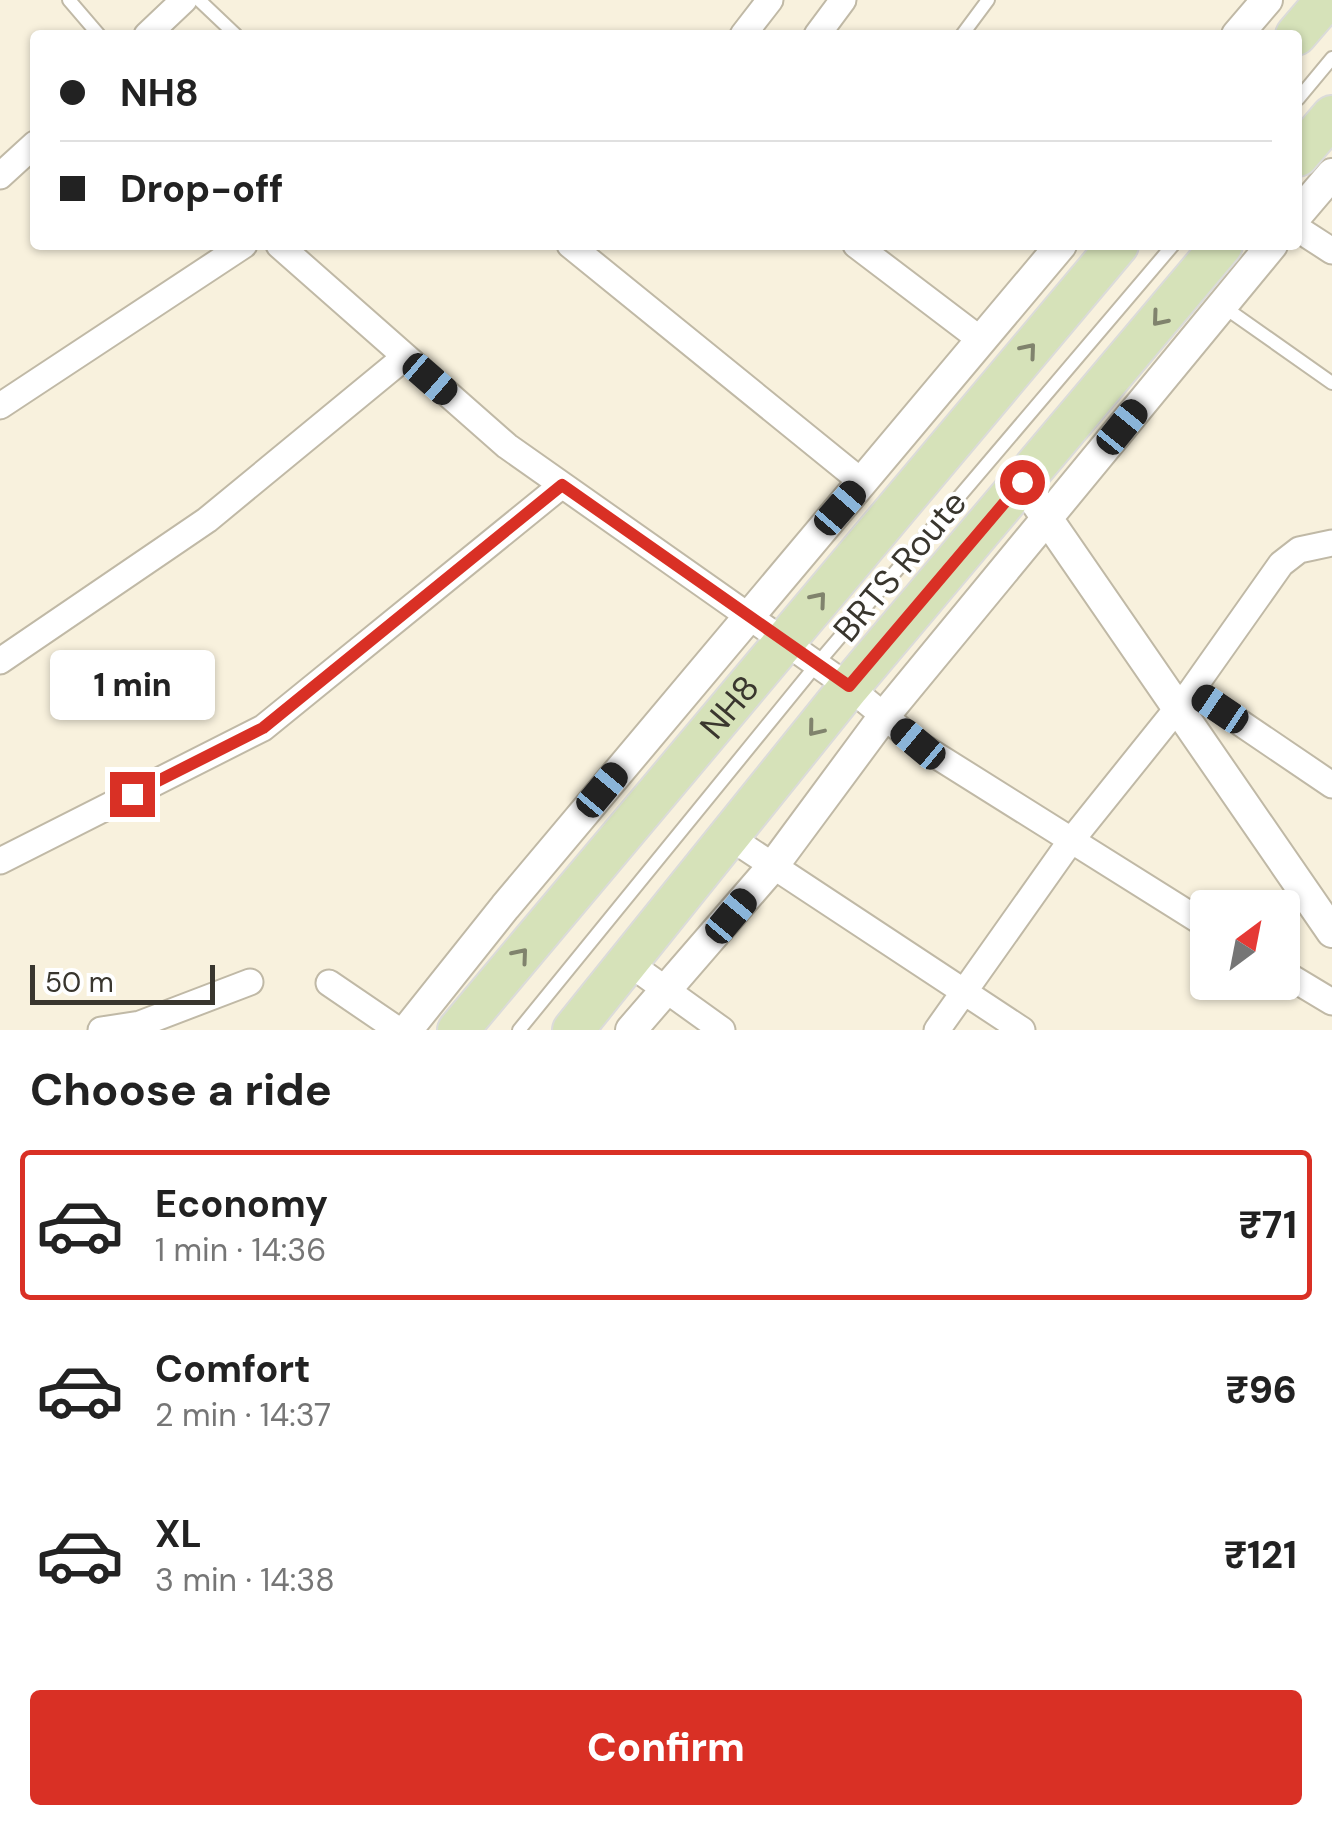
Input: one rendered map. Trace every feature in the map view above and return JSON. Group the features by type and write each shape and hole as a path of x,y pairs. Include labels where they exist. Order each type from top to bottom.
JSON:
{"main road":[{"path":"1300,30 1326,0"},
{"path":"1302,151 1332,116"},
{"name":"NH8","path":"458,1030 1114,250"},
{"path":"573,1030 728,836 833,675 1022,482 1218,250"}],"street":[{"path":"152,30 184,0"},
{"path":"747,30 770,0"},
{"path":"821,30 843,0"},
{"path":"1241,30 1267,0"},
{"path":"0,176 30,149"},
{"path":"1302,209 1332,174"},
{"path":"1302,232 1332,251"},
{"path":"0,406 236,250"},
{"path":"285,250 507,446 833,675 918,744 1190,915"},
{"path":"576,250 862,482"},
{"path":"863,250 981,340"},
{"path":"407,1030 1057,250"},
{"path":"631,1030 668,992 773,866 884,716 1268,250"},
{"path":"0,661 207,520 405,357"},
{"path":"1022,482 1183,700 1332,932"},
{"path":"0,861 263,728 562,485"},
{"path":"937,1030 1070,842 1183,700 1281,564 1298,550 1332,543"},
{"path":"1183,700 1332,785"},
{"path":"728,836 1022,1030"},
{"path":"626,962 722,1030"},
{"path":"101,1030 140,1024 250,982"},
{"path":"329,983 398,1030"},
{"path":"1300,983 1332,1002"}],"lane":[{"path":"69,0 95,30"},
{"path":"199,0 231,30"},
{"path":"966,30 988,0"},
{"path":"1302,93 1332,58"},
{"name":"BRTS Route","path":"519,1030 833,675 1169,250"},
{"path":"1222,305 1332,383"}],"route":[{"path":"132,794 263,728 562,485 849,686 1022,482"}]}
